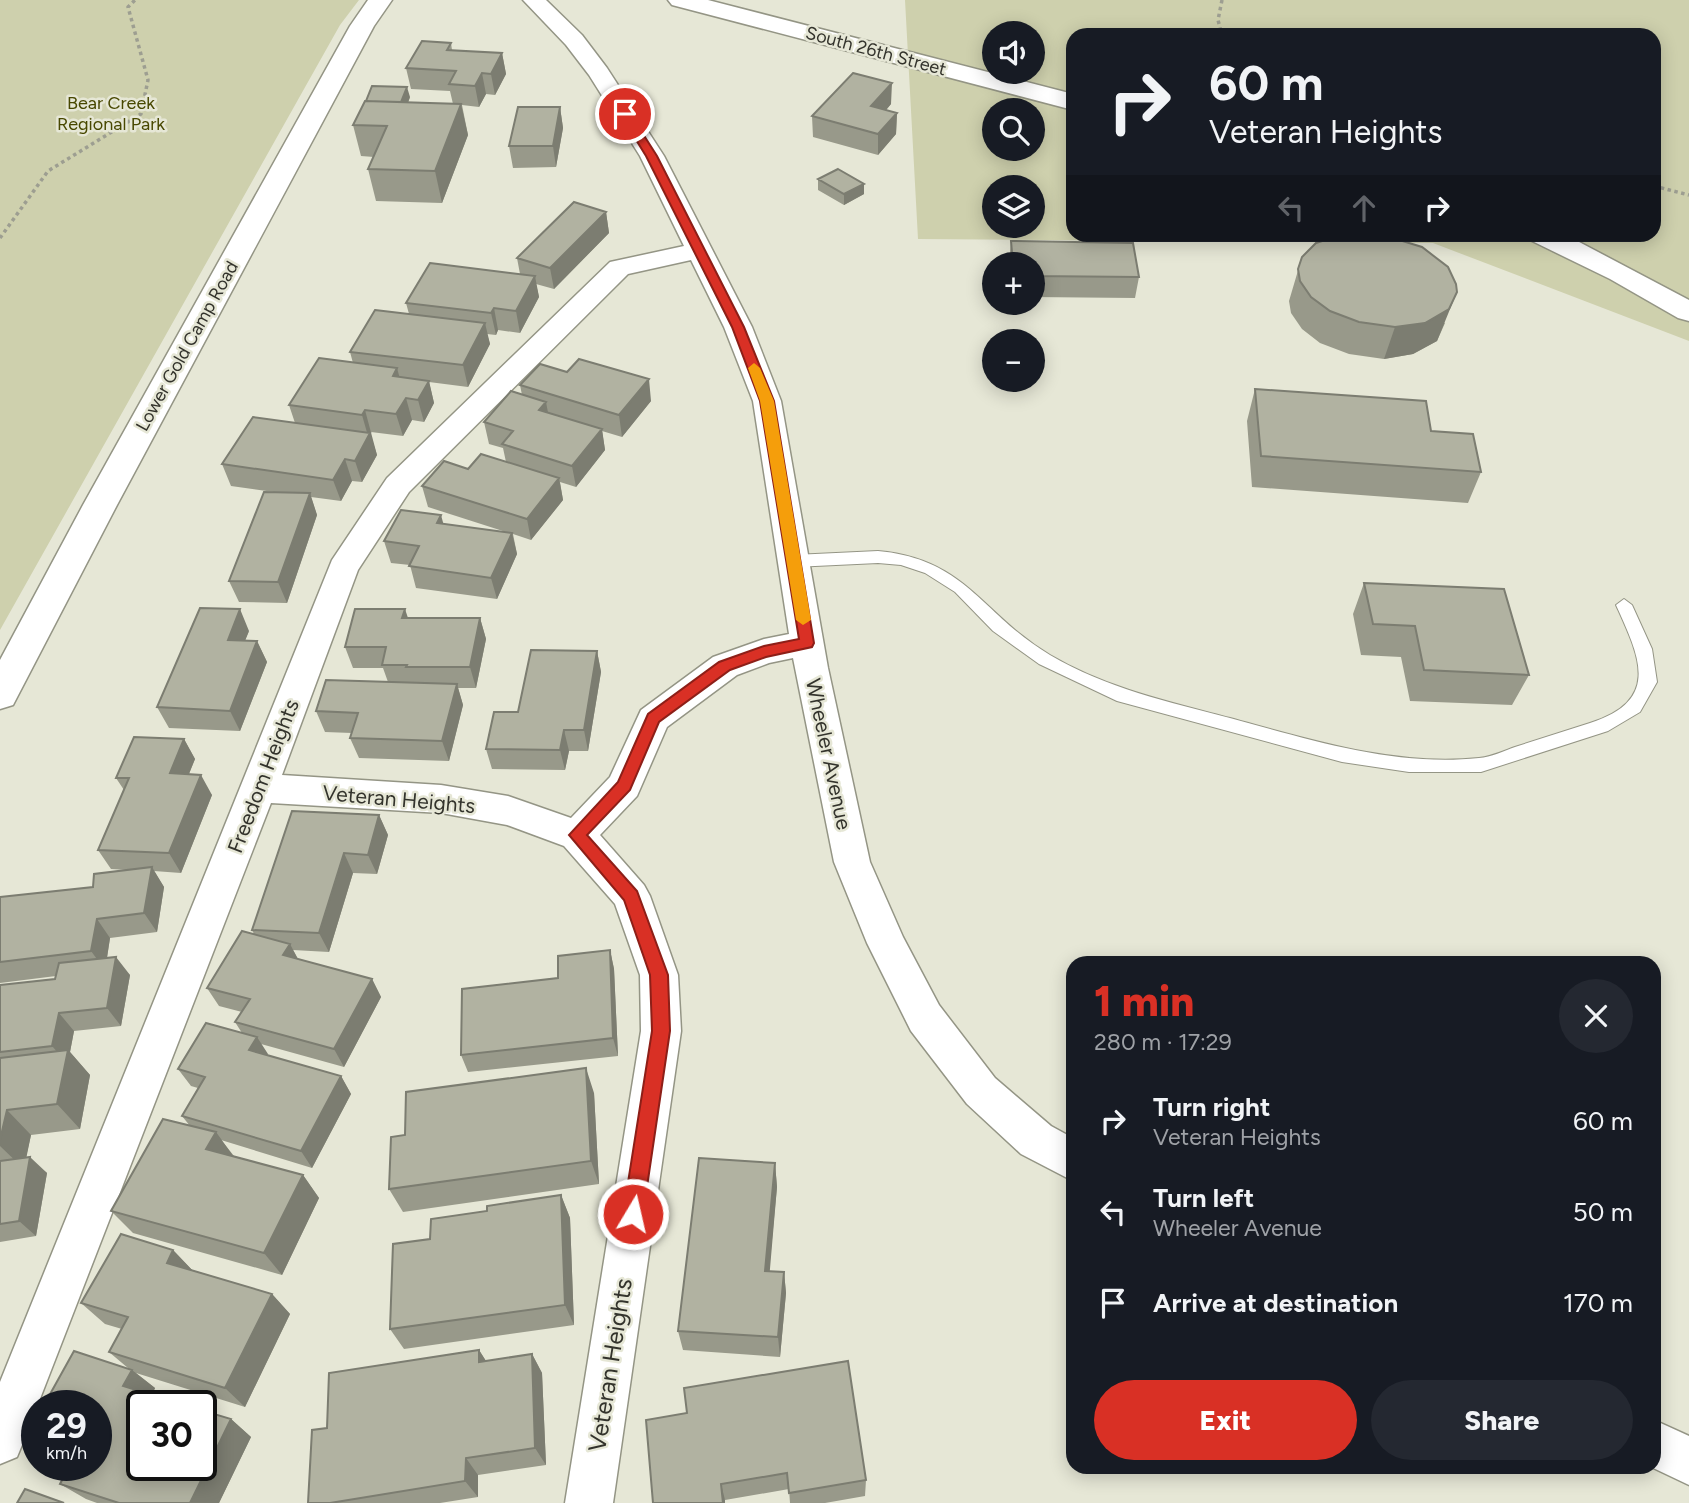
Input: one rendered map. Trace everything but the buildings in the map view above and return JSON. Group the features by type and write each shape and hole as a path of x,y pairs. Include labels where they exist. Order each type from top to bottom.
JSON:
{"street":[{"name":"Lower Gold Camp Road","path":"0,695 100,505 355,38 380,0"},
{"name":"Wheeler Avenue","path":"534,0 574,40 599,73 652,156 738,327 767,401 807,643 852,862 886,943 925,1017 981,1091 1036,1140 1066,1157"},
{"name":"South 26th Street","path":"680,0 1066,100"},
{"path":"1556,242 1620,273 1689,312"},
{"name":"Freedom Heights","path":"0,1440 259,788 343,568 398,485 619,268 699,250"},
{"path":"577,835 624,786 653,719 724,666 764,652 807,643"},
{"name":"Veteran Heights","path":"259,788 441,799 509,811 577,835 631,896 659,975 661,1031 589,1503"},
{"path":"1661,1447 1689,1461"}],"lane":[{"path":"794,561 878,557 902,559 930,569 961,588 999,627 1045,660 1123,696 1342,755 1409,765 1482,765 1602,726 1634,707 1649,682 1644,649 1624,604"}],"path":[{"path":"0,238 48,171 141,114 148,80 128,7 135,0"},
{"path":"1220,28 1218,20 1222,0"},
{"path":"1661,188 1689,195"}],"green space":[{"name":"Bear Creek Regional Park","path":"0,0 359,0 340,25 0,630"},
{"path":"905,0 1689,0 1689,341 1433,243 1304,242 1661,242 1661,28 1066,28 1066,240 918,239"}],"slow traffic":[{"path":"754,368 767,401 803,620"}],"route":[{"path":"625,114 652,156 738,327 767,401 807,643 764,652 724,666 653,719 624,786 577,835 631,896 659,975 661,1031 633,1214"}]}
